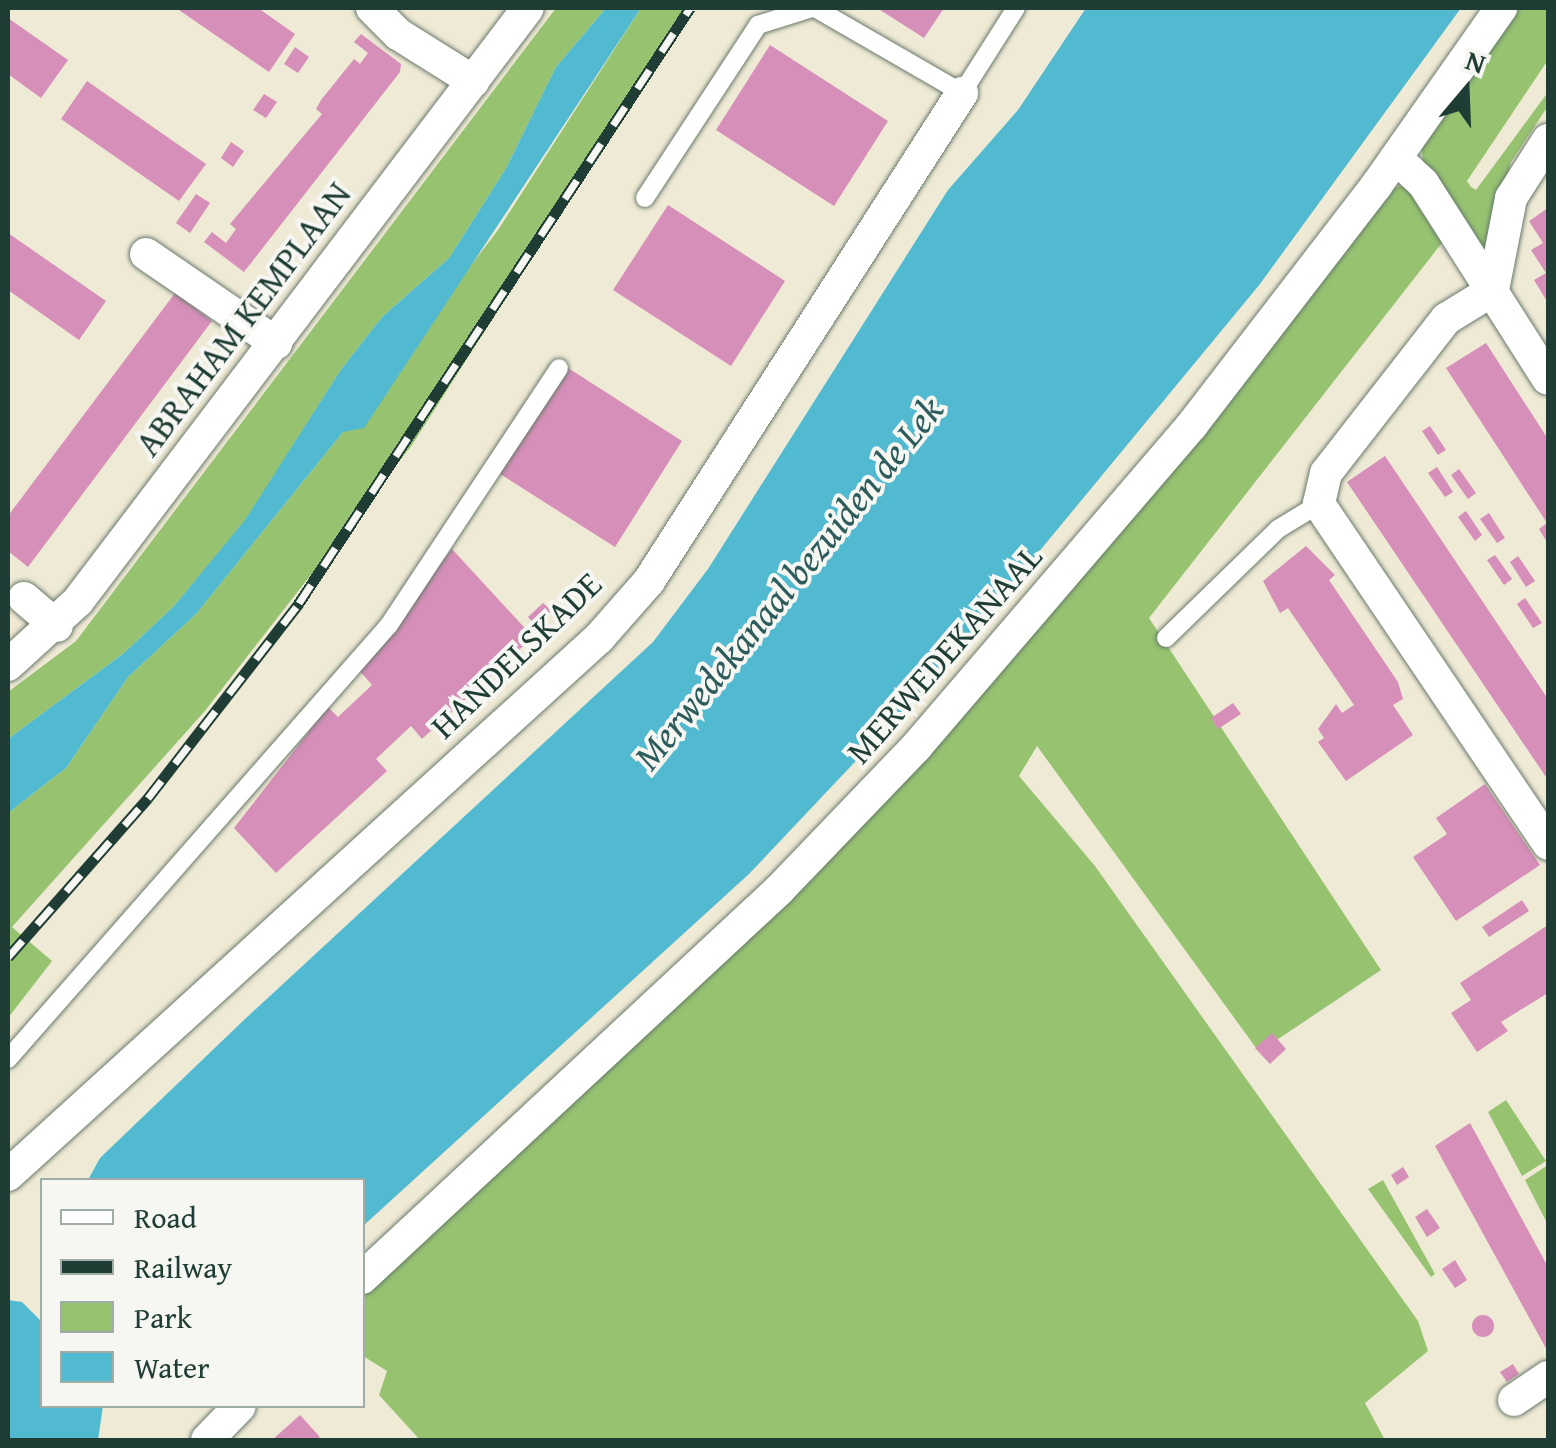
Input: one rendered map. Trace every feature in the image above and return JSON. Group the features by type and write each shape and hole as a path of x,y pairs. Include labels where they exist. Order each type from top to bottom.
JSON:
{"street":[{"path":"372,8 398,34 473,81"},
{"name":"ABRAHAM KEMPLAAN","path":"8,665 57,626 528,8"},
{"name":"MERWEDEKANAAL","path":"365,1275 882,785 1107,530 1396,158 1501,8"},
{"name":"HANDELSKADE","path":"8,1175 600,638 649,581 962,94"},
{"path":"1548,140 1511,198 1493,290 1446,318 1326,474 1319,504 1548,844"},
{"path":"1396,158 1422,183 1548,379"},
{"path":"146,254 276,343"},
{"path":"24,598 57,626"},
{"path":"1514,1400 1548,1377"},
{"path":"206,1440 238,1408"}],"lane":[{"path":"645,198 758,25 814,8 962,94 1016,8"},
{"path":"8,1059 390,625 559,368"},
{"path":"1166,638 1278,529 1319,504"}],"green space":[{"path":"556,8 606,8 556,67 505,170 449,258 382,317 340,371 246,520 174,606 124,653 8,739 8,692 76,641"},
{"path":"641,8 691,8 412,445 204,712 12,927 52,961 8,1018 8,813 66,768 128,677 196,614 343,432 498,230"},
{"path":"1508,8 1548,8 1548,60 1467,181 1471,187 1476,190 1548,92 1548,106 1511,162 1487,256 1423,162 1421,144"},
{"path":"1392,188 1414,190 1445,239 1149,618 1381,970 1259,1052 1037,746 1019,776 1095,866 1418,1321 1428,1351 1365,1403 1385,1440 420,1440 379,1395 387,1371 365,1357 365,1283 682,990"},
{"path":"1506,1100 1546,1161 1522,1176 1488,1112"},
{"path":"1548,1165 1548,1225 1525,1180"},
{"path":"1383,1180 1435,1274 1431,1277 1368,1189"}],"water":[{"path":"606,8 641,8 364,428 343,432 196,614 128,677 66,768 8,813 8,739 124,653 174,606 245,520 340,371 382,317 449,258 505,170 556,67"},
{"name":"Merwedekanaal bezuiden de Lek","path":"1086,8 1461,8 1260,284 938,674 749,874 365,1224 365,1178 89,1178 100,1158 245,1019 653,642 708,569 948,190 1018,110"},
{"path":"8,1300 22,1302 40,1320 40,1408 103,1408 98,1440 8,1440"}],"building":[{"path":"176,8 258,8 295,34 269,72"},
{"path":"877,8 944,8 924,38"},
{"path":"8,18 68,60 41,98 8,74"},
{"path":"361,34 401,64 400,72 244,272 204,242 212,232 226,243 236,229 230,224 322,114 316,109 321,100 354,59 360,64 368,53 354,42"},
{"path":"770,45 888,121 834,206 716,130"},
{"path":"295,47 309,57 298,73 284,64"},
{"path":"87,81 206,164 179,201 61,119"},
{"path":"264,94 277,102 266,118 253,110"},
{"path":"231,142 244,151 233,167 221,158"},
{"path":"196,194 210,203 190,233 176,223"},
{"path":"668,205 785,281 731,366 613,290"},
{"path":"1548,208 1548,303 1534,280 1546,273 1531,250 1543,243 1529,221"},
{"path":"8,233 106,301 79,340 8,290"},
{"path":"175,293 212,321 28,567 8,551 8,516"},
{"path":"1486,343 1548,439 1548,544 1539,529 1547,523 1446,368"},
{"path":"565,366 682,441 615,547 497,472"},
{"path":"1430,426 1446,450 1438,455 1422,431"},
{"path":"1385,456 1548,699 1548,780 1347,482"},
{"path":"1437,467 1453,492 1445,497 1428,473"},
{"path":"1459,469 1476,493 1468,499 1451,475"},
{"path":"1466,511 1482,535 1475,541 1458,517"},
{"path":"1489,513 1505,538 1497,543 1480,519"},
{"path":"1306,546 1335,575 1329,580 1398,682 1403,699 1393,705 1413,735 1346,781 1318,742 1324,738 1318,729 1336,704 1342,713 1354,705 1288,608 1280,613 1263,581"},
{"path":"452,549 533,637 422,739 411,726 376,759 387,771 276,873 234,828 328,707 338,717 372,685 358,669"},
{"path":"1495,555 1512,579 1504,585 1487,560"},
{"path":"1518,556 1535,581 1526,587 1510,562"},
{"path":"1525,598 1542,623 1533,628 1517,604"},
{"path":"543,603 552,611 536,626 528,617"},
{"path":"1233,703 1241,714 1218,729 1211,718"},
{"path":"1485,784 1540,865 1456,921 1413,857 1447,834 1436,818"},
{"path":"1522,900 1529,911 1489,937 1482,927"},
{"path":"1548,925 1548,993 1501,1022 1508,1031 1477,1052 1451,1013 1471,1000 1460,983"},
{"path":"1272,1033 1286,1049 1270,1064 1255,1048"},
{"path":"1470,1123 1548,1267 1548,1352 1435,1146"},
{"path":"1403,1167 1409,1177 1397,1185 1391,1175"},
{"path":"1427,1209 1440,1228 1427,1237 1415,1217"},
{"path":"1455,1260 1467,1280 1455,1288 1442,1269"},
{"path":"1483,1315 1494,1326 1483,1337 1472,1326"},
{"path":"1513,1364 1519,1374 1507,1382 1500,1372"},
{"path":"300,1415 320,1437 272,1440"}],"railway":[{"path":"8,957 148,798 299,603 690,8"}]}
